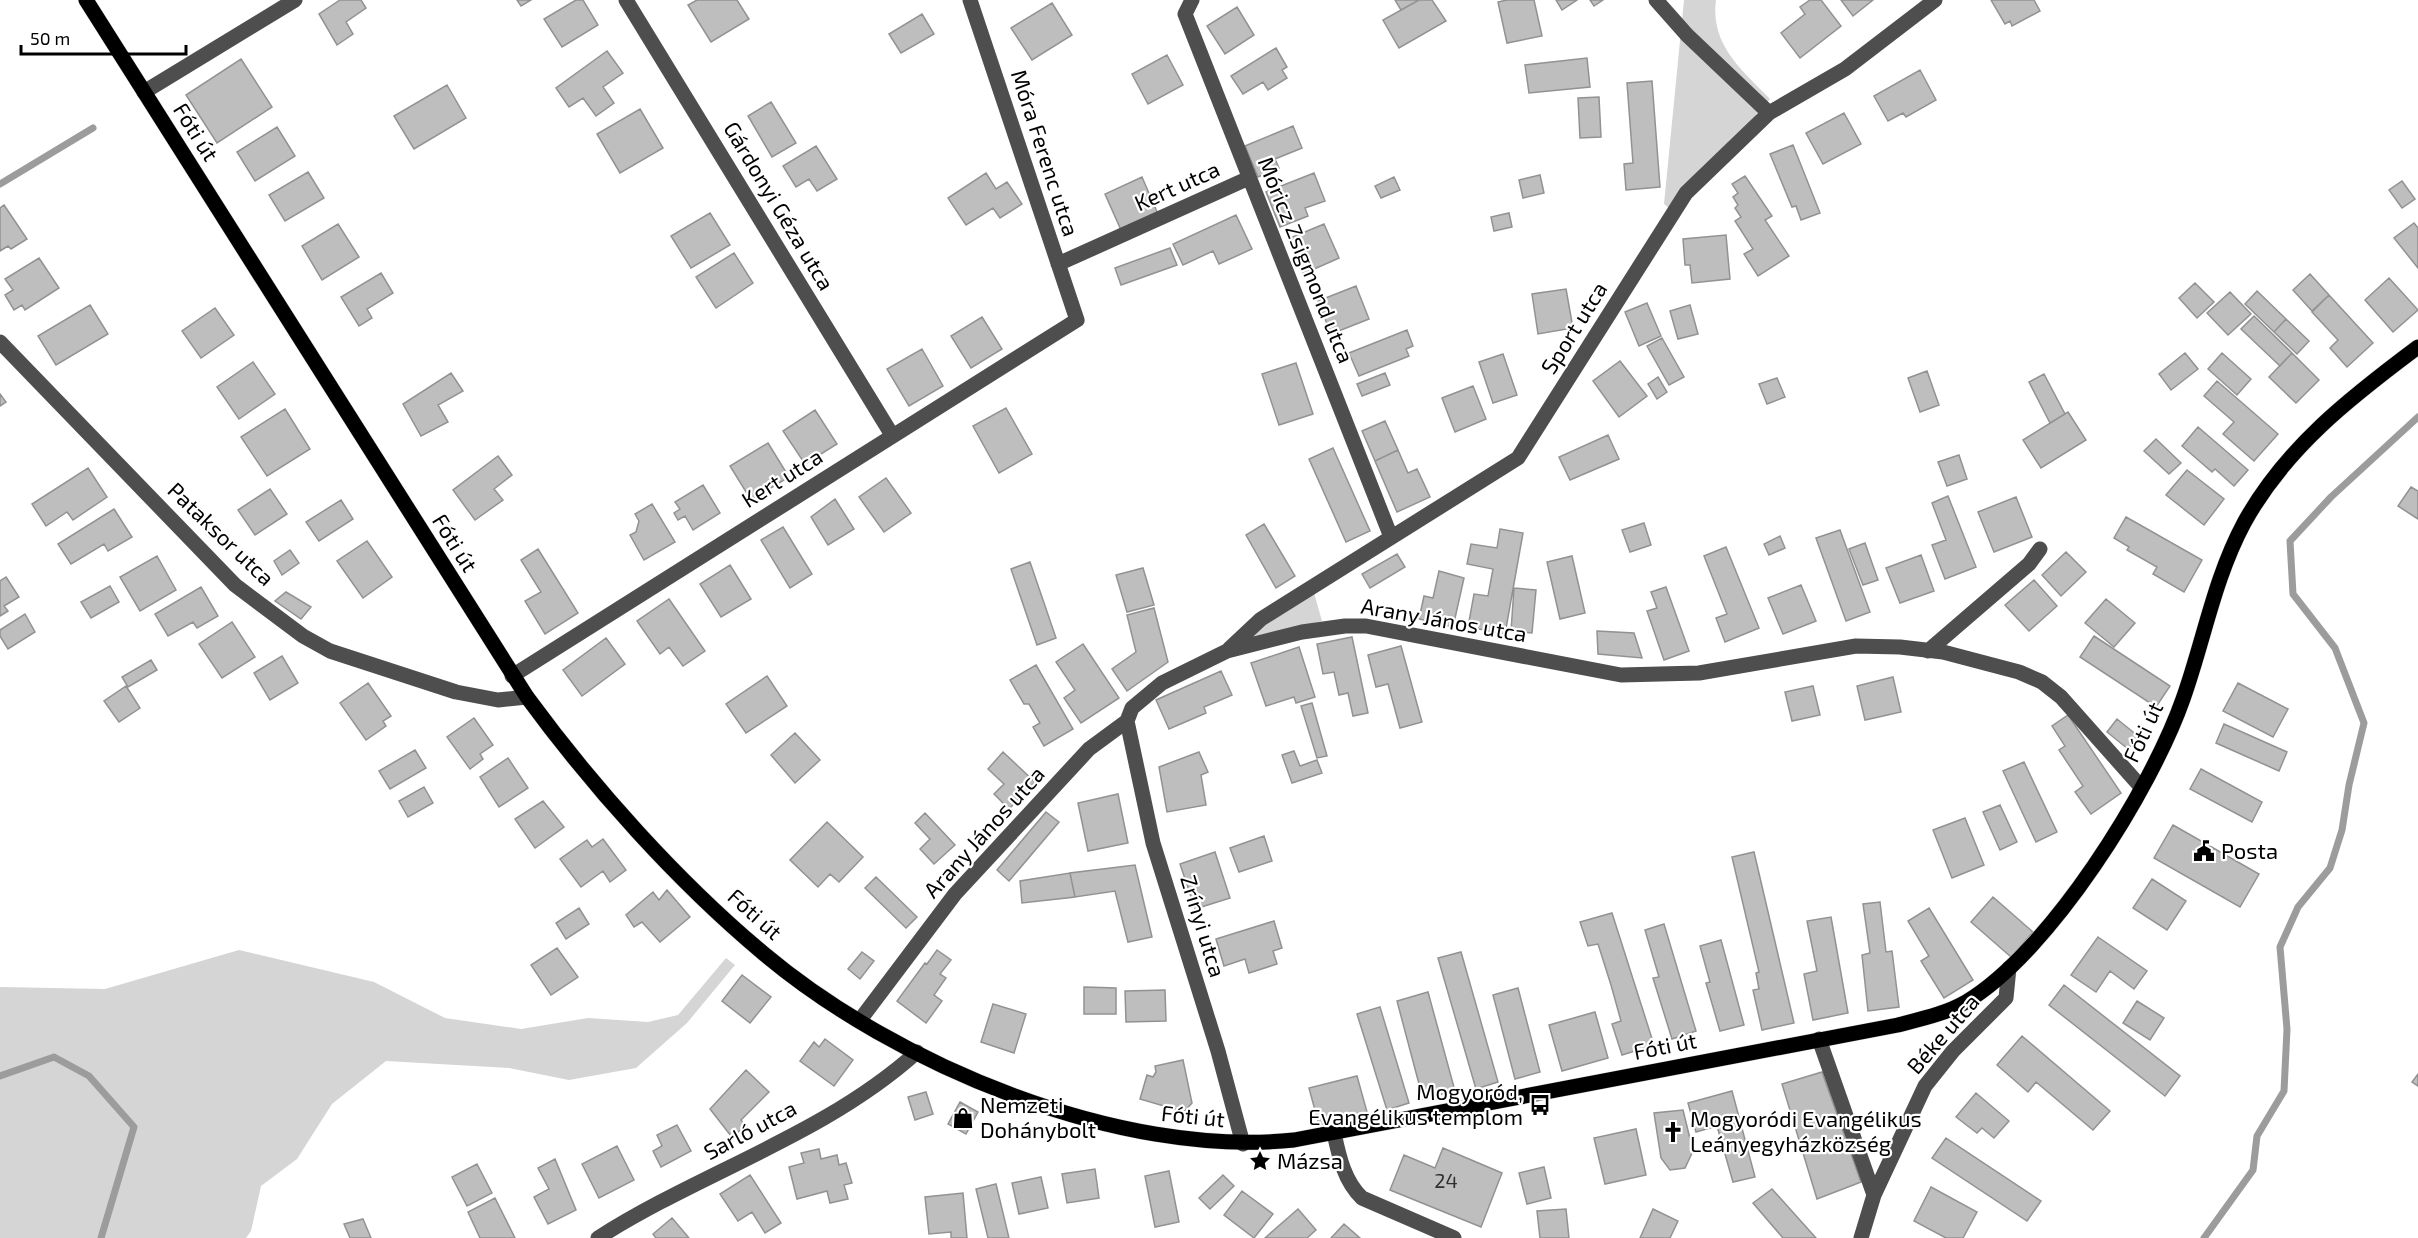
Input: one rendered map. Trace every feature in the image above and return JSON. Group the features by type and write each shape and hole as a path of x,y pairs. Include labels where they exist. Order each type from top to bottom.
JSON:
{"main road":[{"name":"Fóti út","path":"86,0 512,676 583,770 696,891 763,953 860,1020 917,1052 1028,1100 1080,1117 1154,1135 1243,1144 1294,1140 1898,1025 1948,1011 1967,1001 2010,968 2038,939 2082,882 2141,787 2182,701 2221,572 2244,522 2272,479 2301,444 2351,397 2418,347"}],"street":[{"path":"144,92 274,6 295,0"},
{"name":"Gárdonyi Géza utca","path":"626,0 892,435"},
{"name":"Móra Ferenc utca","path":"970,0 1077,320"},
{"name":"Móricz Zsigmond utca","path":"1192,0 1185,14 1391,537"},
{"path":"1656,0 1687,36 1769,113"},
{"name":"Sport utca","path":"1227,651 1262,619 1518,458 1686,193 1769,113 1845,69 1935,0"},
{"name":"Kert utca","path":"1058,264 1249,178"},
{"name":"Kert utca","path":"512,676 1077,320"},
{"name":"Pataksor utca","path":"0,342 235,585 303,636 330,651 456,692 498,700 527,697"},
{"path":"1928,651 2030,564 2040,549"},
{"name":"Arany János utca","path":"860,1020 955,894 1089,750 1127,721 1132,708 1162,683 1227,651 1302,632 1345,626 1387,629 1621,675 1699,673 1856,646 1928,651 2019,672 2042,682 2061,697 2141,787"},
{"name":"Zrínyi utca","path":"1127,721 1153,843 1218,1050 1243,1144"},
{"name":"Béke utca","path":"1861,1238 1874,1195 1925,1086 1953,1052 2006,998 2010,968"},
{"path":"1819,1039 1874,1195"},
{"name":"Sarló utca","path":"598,1238 797,1131 887,1079 917,1052"},
{"path":"1334,1133 1344,1171 1353,1189 1362,1198 1454,1238"}],"shaded area":[{"path":"1684,0 1716,0 1715,16 1718,30 1730,56 1770,99 1670,209 1664,204"},
{"path":"1314,593 1322,621 1245,640 1268,620"},
{"path":"239,950 374,982 445,1018 521,1029 588,1018 648,1022 678,1015 726,958 735,965 687,1023 636,1068 569,1080 509,1068 386,1061 332,1104 297,1159 261,1186 251,1231 246,1238 0,1238 0,987 105,989"}],"building":[{"path":"340,0 361,0 366,8 346,22 353,34 337,45 319,14"},
{"path":"517,0 531,0 521,6"},
{"path":"576,0 583,0 598,25 562,47 544,19"},
{"path":"697,0 737,0 749,19 711,42 688,5"},
{"path":"1395,0 1419,0 1401,10"},
{"path":"1419,0 1432,0 1446,21 1399,48 1383,20"},
{"path":"1534,0 1542,36 1507,43 1498,2"},
{"path":"1556,0 1577,0 1562,10"},
{"path":"1590,0 1603,0 1594,6"},
{"path":"1810,0 1821,0 1841,26 1800,58 1781,33 1805,14 1800,7"},
{"path":"1841,0 1873,0 1853,16"},
{"path":"1991,0 2034,0 2040,11 2012,26 2010,21 2005,24"},
{"path":"1052,3 1072,35 1032,60 1011,28"},
{"path":"1237,7 1254,35 1225,54 1207,26"},
{"path":"922,14 934,34 901,53 889,34"},
{"path":"1276,48 1287,67 1282,70 1287,78 1268,90 1263,82 1243,94 1231,76"},
{"path":"607,51 623,73 603,87 614,103 596,116 583,98 569,107 556,88"},
{"path":"1167,55 1183,85 1148,104 1132,74"},
{"path":"1587,58 1590,87 1529,93 1525,65"},
{"path":"241,59 272,107 217,143 186,95"},
{"path":"1920,70 1936,100 1906,117 1903,113 1888,121 1874,96"},
{"path":"1652,81 1660,187 1626,190 1624,164 1633,163 1627,83"},
{"path":"447,85 466,118 414,149 394,116"},
{"path":"1599,97 1601,137 1580,138 1578,98"},
{"path":"771,102 796,143 772,157 748,116"},
{"path":"640,109 663,148 620,173 597,134"},
{"path":"1844,113 1861,144 1823,164 1806,133"},
{"path":"1293,126 1302,148 1275,159 1279,168 1258,177 1245,146"},
{"path":"277,127 295,156 255,181 237,152"},
{"path":"1793,145 1820,213 1801,220 1796,206 1792,207 1770,154"},
{"path":"816,146 837,179 817,191 809,179 796,187 783,166"},
{"path":"308,172 324,198 285,221 269,195"},
{"path":"986,173 996,189 1007,182 1022,204 1000,218 993,208 966,225 948,198"},
{"path":"1314,173 1325,201 1305,208 1308,216 1280,227 1266,192"},
{"path":"1540,175 1544,193 1523,198 1519,180"},
{"path":"1745,176 1772,216 1765,220 1789,256 1758,276 1744,254 1753,249 1735,221 1741,217 1735,208 1738,205 1733,197 1738,193 1732,184"},
{"path":"1142,177 1158,214 1121,230 1105,194"},
{"path":"1394,177 1400,190 1381,198 1375,186"},
{"path":"2402,181 2415,199 2402,208 2389,190"},
{"path":"4,205 27,239 11,249 8,246 0,251 0,208"},
{"path":"710,213 730,245 691,268 671,236"},
{"path":"1509,213 1512,227 1494,231 1491,217"},
{"path":"1236,215 1252,249 1219,264 1213,251 1183,265 1173,244"},
{"path":"2414,223 2418,228 2418,268 2394,238"},
{"path":"338,224 359,257 322,280 302,246"},
{"path":"1324,224 1339,258 1303,274 1288,239"},
{"path":"1726,235 1730,279 1692,283 1690,265 1685,265 1683,239"},
{"path":"1170,248 1177,265 1121,285 1115,268"},
{"path":"734,253 753,283 716,308 696,277"},
{"path":"39,258 59,288 25,310 22,305 14,310 5,295 13,290 5,279"},
{"path":"381,273 393,293 367,309 372,318 359,326 341,297"},
{"path":"2310,274 2329,295 2312,311 2293,290"},
{"path":"2389,278 2418,310 2393,332 2365,300"},
{"path":"2195,283 2214,302 2197,318 2179,298"},
{"path":"1356,286 1369,319 1331,334 1318,301"},
{"path":"1566,289 1573,328 1538,334 1532,294"},
{"path":"2257,291 2286,319 2274,332 2245,304"},
{"path":"2230,292 2251,314 2228,335 2207,313"},
{"path":"2329,295 2373,343 2347,367 2330,348 2338,340 2312,312"},
{"path":"1647,303 1661,336 1639,346 1625,312"},
{"path":"90,305 108,334 56,365 38,336"},
{"path":"1690,305 1698,334 1678,339 1670,311"},
{"path":"215,308 234,335 201,358 182,331"},
{"path":"2254,316 2292,353 2280,366 2241,329"},
{"path":"982,317 1002,349 971,368 951,336"},
{"path":"2286,319 2309,341 2297,354 2274,332"},
{"path":"1407,330 1413,346 1406,349 1409,356 1359,376 1349,353"},
{"path":"1662,338 1684,377 1669,385 1647,346"},
{"path":"922,349 943,386 909,406 887,369"},
{"path":"2185,353 2198,369 2171,390 2159,374"},
{"path":"2222,353 2251,379 2237,395 2208,369"},
{"path":"2292,353 2319,380 2296,403 2269,377"},
{"path":"1503,354 1517,395 1493,403 1479,362"},
{"path":"1620,361 1647,396 1619,417 1593,381"},
{"path":"253,362 275,394 239,419 217,387"},
{"path":"1296,363 1313,414 1279,425 1262,374"},
{"path":"1927,371 1939,405 1920,412 1908,378"},
{"path":"451,373 463,391 438,405 448,422 421,436 403,404"},
{"path":"1385,373 1390,385 1362,396 1357,384"},
{"path":"2044,374 2065,414 2050,423 2029,382"},
{"path":"1658,377 1667,392 1657,399 1648,384"},
{"path":"1777,378 1785,397 1767,404 1759,384"},
{"path":"2217,381 2278,434 2254,461 2223,434 2234,422 2204,396"},
{"path":"1473,386 1486,419 1455,432 1442,398"},
{"path":"0,394 6,402 0,406"},
{"path":"1006,408 1032,454 999,473 973,426"},
{"path":"285,409 310,449 267,476 241,437"},
{"path":"815,410 837,444 805,464 783,431"},
{"path":"2068,412 2086,440 2041,468 2023,440"},
{"path":"1385,421 1398,450 1375,461 1362,431"},
{"path":"2198,427 2248,470 2234,486 2215,469 2212,472 2182,446"},
{"path":"1608,435 1619,459 1570,480 1559,457"},
{"path":"2156,439 2181,463 2169,474 2144,451"},
{"path":"768,443 789,477 751,500 730,466"},
{"path":"1333,448 1370,531 1346,542 1309,459"},
{"path":"1398,450 1408,473 1417,469 1430,497 1397,512 1375,461"},
{"path":"1959,455 1967,479 1947,486 1938,462"},
{"path":"498,456 512,475 494,489 503,500 475,520 453,490"},
{"path":"88,468 107,497 73,520 67,512 46,526 32,504"},
{"path":"2187,470 2224,499 2204,525 2166,495"},
{"path":"886,478 911,513 884,532 859,497"},
{"path":"703,485 720,513 693,530 685,516 678,520 674,513 680,509 675,502"},
{"path":"2411,487 2418,491 2418,519 2398,506"},
{"path":"270,489 287,514 255,535 238,510"},
{"path":"1948,496 1976,567 1945,579 1932,545 1946,540 1932,503"},
{"path":"2016,497 2032,537 1994,552 1978,512"},
{"path":"835,499 854,529 828,545 811,517"},
{"path":"341,500 353,519 319,541 306,522"},
{"path":"652,504 675,542 644,560 630,535 636,532 639,521 635,514"},
{"path":"114,509 132,537 108,551 104,544 71,564 58,544"},
{"path":"2126,517 2202,560 2184,592 2153,574 2157,567 2127,550 2129,547 2114,538"},
{"path":"1644,523 1651,545 1630,552 1622,530"},
{"path":"1264,524 1295,576 1276,588 1246,535"},
{"path":"783,527 812,574 790,588 761,540"},
{"path":"1500,529 1523,533 1505,634 1468,627 1474,594 1488,596 1493,569 1467,564 1471,544 1497,548"},
{"path":"1840,530 1870,612 1846,621 1816,538"},
{"path":"1780,536 1785,548 1769,555 1764,544"},
{"path":"367,541 392,577 363,598 337,561"},
{"path":"1865,543 1878,580 1863,585 1849,549"},
{"path":"1726,547 1759,628 1725,642 1716,618 1727,614 1704,556"},
{"path":"538,549 578,613 545,634 525,601 541,592 521,560"},
{"path":"290,550 299,563 282,575 274,561"},
{"path":"2066,552 2086,572 2061,596 2042,575"},
{"path":"1397,554 1405,567 1370,588 1362,574"},
{"path":"1921,555 1934,591 1900,603 1886,568"},
{"path":"157,556 176,590 140,611 120,577"},
{"path":"1572,556 1585,613 1560,619 1547,562"},
{"path":"1030,562 1056,638 1037,645 1011,569"},
{"path":"730,565 751,599 721,617 700,584"},
{"path":"1143,568 1154,605 1127,612 1116,575"},
{"path":"1439,571 1464,578 1453,627 1419,619 1424,596 1433,598"},
{"path":"6,577 19,597 4,606 8,611 0,616 0,581"},
{"path":"2034,580 2057,606 2029,631 2005,605"},
{"path":"1801,585 1816,621 1783,634 1768,598"},
{"path":"110,586 119,602 91,618 81,602"},
{"path":"201,587 218,616 197,628 193,622 168,636 155,614"},
{"path":"1666,587 1689,651 1664,660 1647,611 1657,608 1651,592"},
{"path":"1514,588 1536,590 1532,633 1511,631"},
{"path":"286,592 311,607 301,619 275,601"},
{"path":"669,599 705,651 683,666 669,647 660,654 637,621"},
{"path":"2106,599 2135,623 2114,647 2085,623"},
{"path":"1154,608 1168,662 1127,691 1112,669 1136,652 1127,615"},
{"path":"25,614 35,632 8,649 0,636 0,630"},
{"path":"232,622 255,657 222,678 199,644"},
{"path":"1597,631 1634,633 1642,658 1598,654"},
{"path":"2094,636 2170,686 2156,707 2080,657"},
{"path":"1352,637 1368,713 1353,716 1348,693 1339,695 1334,672 1323,674 1317,644"},
{"path":"606,638 625,664 582,696 563,670"},
{"path":"1083,644 1119,698 1081,723 1064,698 1075,690 1056,662"},
{"path":"1401,646 1422,722 1400,728 1388,684 1376,687 1368,655"},
{"path":"1299,647 1315,697 1296,703 1294,697 1266,706 1251,663"},
{"path":"282,656 298,683 270,700 254,673"},
{"path":"151,660 157,670 128,687 122,677"},
{"path":"1036,665 1073,729 1044,746 1033,727 1040,723 1029,704 1024,704 1010,680"},
{"path":"1221,671 1232,695 1204,707 1206,713 1169,729 1156,700"},
{"path":"767,676 787,706 746,733 726,704"},
{"path":"1893,677 1901,712 1865,720 1857,686"},
{"path":"368,683 391,716 383,721 386,726 366,740 340,703"},
{"path":"2238,683 2288,709 2273,737 2223,711"},
{"path":"126,686 140,708 119,722 104,701"},
{"path":"1813,686 1820,715 1792,721 1785,692"},
{"path":"1312,703 1327,756 1317,758 1301,706"},
{"path":"2068,715 2121,793 2091,814 2075,792 2083,786 2059,750 2065,746 2052,726"},
{"path":"474,718 493,745 480,754 483,759 470,769 447,737"},
{"path":"2117,719 2138,736 2128,749 2107,732"},
{"path":"2224,724 2287,752 2279,771 2216,743"},
{"path":"795,733 820,760 795,783 771,755"},
{"path":"415,750 426,768 390,789 379,771"},
{"path":"1294,751 1300,766 1317,760 1322,773 1292,783 1282,755"},
{"path":"1003,752 1035,782 1009,809 994,794 1004,784 988,769"},
{"path":"1199,752 1208,772 1201,775 1206,805 1167,812 1159,767"},
{"path":"508,758 528,788 499,807 480,777"},
{"path":"2024,762 2057,832 2036,842 2003,771"},
{"path":"2201,769 2262,802 2252,822 2190,789"},
{"path":"424,787 433,803 408,817 399,801"},
{"path":"1118,794 1128,843 1088,851 1078,803"},
{"path":"543,801 564,827 535,848 515,819"},
{"path":"2000,805 2017,842 2000,850 1983,812"},
{"path":"1046,812 1059,822 1009,881 997,870"},
{"path":"925,813 955,845 934,864 920,849 930,839 915,823"},
{"path":"1965,818 1984,865 1952,878 1933,830"},
{"path":"827,822 863,857 839,882 830,874 818,887 790,860"},
{"path":"2173,825 2259,874 2240,907 2154,858"},
{"path":"1264,836 1272,861 1239,872 1230,848"},
{"path":"603,839 626,870 610,882 603,871 581,887 560,859 587,840 592,847"},
{"path":"1215,852 1230,898 1195,909 1180,864"},
{"path":"1754,852 1794,1023 1762,1030 1753,990 1759,989 1756,973 1759,972 1732,857"},
{"path":"1135,865 1152,937 1128,942 1115,891 1075,897 1070,873"},
{"path":"1070,873 1075,897 1022,903 1020,881"},
{"path":"876,877 917,917 906,928 865,888"},
{"path":"2152,879 2186,901 2167,930 2133,908"},
{"path":"667,890 690,917 660,942 642,922 634,927 626,915 653,892 659,900"},
{"path":"1993,897 2033,932 2011,957 1971,922"},
{"path":"1880,902 1886,952 1892,951 1899,1007 1868,1011 1862,955 1870,953 1863,904"},
{"path":"579,908 589,924 566,939 556,923"},
{"path":"1929,908 1973,980 1944,998 1921,961 1929,956 1908,921"},
{"path":"1612,913 1654,1045 1622,1055 1612,1024 1621,1021 1611,985 1598,944 1588,946 1580,922"},
{"path":"1831,917 1848,1013 1813,1020 1804,974 1817,971 1807,921"},
{"path":"1274,921 1282,948 1273,951 1277,964 1249,973 1245,959 1224,966 1216,939"},
{"path":"1664,924 1696,1031 1672,1039 1653,978 1659,977 1645,930"},
{"path":"2098,937 2147,971 2134,989 2110,971 2096,992 2071,975"},
{"path":"1721,940 1744,1025 1720,1031 1706,983 1710,982 1700,946"},
{"path":"557,948 578,977 551,995 531,965"},
{"path":"937,950 951,960 940,974 946,978 934,995 942,1001 926,1023 897,1001"},
{"path":"862,952 874,961 860,979 848,969"},
{"path":"1461,952 1498,1082 1476,1089 1438,958"},
{"path":"742,975 771,997 750,1023 722,1001"},
{"path":"2064,985 2180,1076 2165,1096 2049,1005"},
{"path":"1084,987 1116,988 1116,1014 1084,1014"},
{"path":"1518,988 1540,1072 1515,1079 1493,995"},
{"path":"1165,990 1166,1021 1126,1022 1125,991"},
{"path":"1428,992 1455,1091 1423,1099 1397,1001"},
{"path":"2137,1001 2164,1018 2150,1040 2123,1023"},
{"path":"993,1004 1026,1014 1014,1053 981,1042"},
{"path":"1380,1007 1409,1103 1387,1110 1357,1014"},
{"path":"1595,1012 1608,1058 1562,1071 1549,1025"},
{"path":"2022,1036 2110,1111 2093,1130 2036,1082 2028,1092 1997,1065"},
{"path":"825,1039 853,1060 834,1086 800,1061 814,1042 819,1047"},
{"path":"1183,1060 1192,1103 1184,1112 1140,1099 1147,1075 1153,1077 1156,1072 1155,1066"},
{"path":"746,1070 769,1092 741,1120 747,1127 731,1136 710,1109"},
{"path":"1822,1072 1861,1182 1817,1199 1782,1084"},
{"path":"2418,1074 2418,1086 2412,1082"},
{"path":"1357,1076 1367,1112 1319,1125 1309,1088"},
{"path":"1732,1091 1755,1177 1733,1182 1717,1126 1696,1132 1688,1103"},
{"path":"926,1092 933,1114 915,1120 908,1097"},
{"path":"1976,1093 2009,1121 1994,1138 1982,1128 1977,1133 1956,1117"},
{"name":"Nemzeti Dohánybolt","path":"960,1102 978,1112 966,1134 948,1124"},
{"name":"Mogyoródi Evangélikus Leányegyházközség","path":"1683,1110 1693,1151 1685,1168 1670,1170 1661,1158 1654,1113"},
{"path":"677,1125 691,1151 661,1167 653,1151 662,1146 657,1135"},
{"path":"1636,1129 1646,1175 1605,1184 1594,1138"},
{"path":"1946,1138 2041,1201 2027,1221 1932,1158"},
{"path":"617,1146 634,1180 599,1198 582,1164"},
{"path":"1443,1148 1502,1173 1481,1227 1390,1190 1404,1155 1435,1168"},
{"path":"819,1149 821,1159 837,1155 839,1165 846,1163 852,1183 844,1185 848,1199 830,1203 827,1191 797,1199 789,1167 804,1163 801,1153"},
{"path":"555,1159 576,1210 548,1224 534,1197 549,1189 538,1168"},
{"path":"477,1164 492,1193 467,1206 452,1177"},
{"path":"1544,1167 1551,1198 1527,1204 1519,1173"},
{"path":"1095,1169 1099,1198 1067,1203 1062,1174"},
{"path":"1169,1171 1179,1222 1155,1227 1145,1176"},
{"path":"750,1175 781,1223 765,1233 752,1212 738,1221 720,1194"},
{"path":"1223,1175 1234,1186 1210,1209 1199,1198"},
{"path":"1041,1177 1048,1208 1019,1214 1012,1183"},
{"path":"996,1184 1009,1238 988,1238 976,1189"},
{"path":"1931,1187 1977,1212 1963,1238 1946,1238 1914,1221"},
{"path":"1772,1189 1816,1238 1783,1238 1753,1203"},
{"path":"1242,1191 1273,1214 1254,1238 1224,1215"},
{"path":"963,1193 967,1238 951,1238 951,1232 929,1234 925,1197"},
{"path":"495,1198 515,1238 480,1238 468,1212"},
{"path":"1298,1209 1316,1230 1307,1238 1265,1238"},
{"path":"1566,1209 1569,1238 1540,1238 1537,1211"},
{"path":"1653,1209 1678,1221 1670,1238 1640,1238"},
{"path":"672,1218 689,1238 656,1238 653,1234"},
{"path":"363,1219 371,1238 350,1238 344,1224"},
{"path":"1344,1224 1360,1238 1331,1238"}],"waterway":[{"path":"0,184 93,128"},
{"path":"2204,1238 2253,1170 2257,1136 2284,1091 2287,1029 2280,947 2298,907 2330,868 2342,830 2349,785 2364,723 2335,648 2293,594 2290,541 2331,497 2418,417"},
{"path":"0,1076 54,1057 89,1076 134,1127 101,1238"}],"place":[{"name":"Posta","path":"2204,851"},
{"name":"Mogyoród, Evangélikus templom","path":"1540,1105"},
{"name":"Nemzeti Dohánybolt","path":"963,1118"},
{"name":"Mogyoródi Evangélikus Leányegyházközség","path":"1673,1132"},
{"name":"Mázsa","path":"1260,1161"}]}
